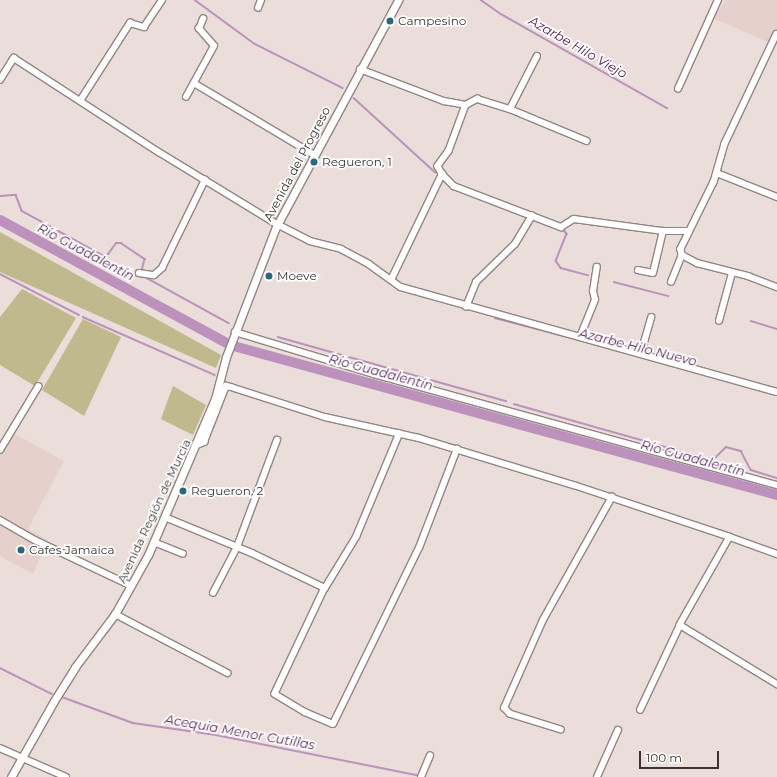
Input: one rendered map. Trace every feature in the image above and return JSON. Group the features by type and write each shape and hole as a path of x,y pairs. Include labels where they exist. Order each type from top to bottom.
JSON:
{"main road":[{"name":"Avenida del Progreso","path":"230,344 278,224 398,0"},
{"name":"Avenida Región de Murcia","path":"11,777 21,756 75,667 115,614 132,586 154,542 216,399 230,344"}],"street":[{"path":"80,101 130,23 144,27 162,0"},
{"path":"258,8 261,0"},
{"path":"678,89 718,0"},
{"path":"186,97 214,46 199,29 203,19"},
{"path":"671,282 682,255 681,249 717,173 725,144 777,34"},
{"path":"510,109 537,56"},
{"path":"0,80 14,58 205,180 278,224 310,241 340,249 369,264 402,288 466,307 641,353 777,392"},
{"path":"360,69 444,101 466,105 477,99 510,109 587,141"},
{"path":"194,83 315,155"},
{"path":"466,105 449,151 438,166 442,174 454,186 561,227 574,219 664,231 689,231"},
{"path":"717,173 777,197"},
{"path":"391,280 442,174"},
{"path":"139,273 154,275 162,268 205,180"},
{"path":"466,307 476,282 515,244 532,216"},
{"path":"638,270 653,273 664,231"},
{"path":"682,255 697,263 748,276 777,287"},
{"path":"580,337 595,300 593,291 596,267"},
{"path":"719,322 732,273"},
{"path":"641,353 651,317"},
{"path":"235,332 374,374 777,485"},
{"path":"197,445 204,442 226,386 325,417 457,449 612,498 777,554"},
{"path":"0,450 38,388"},
{"path":"399,434 356,537 325,588 275,694 305,712 333,724 419,548 457,449"},
{"path":"213,593 237,547 277,440"},
{"path":"561,730 510,714 504,708 543,620 612,498"},
{"path":"165,517 237,547 325,588"},
{"path":"0,520 35,540 132,586"},
{"path":"640,710 680,625 730,537"},
{"path":"154,542 183,554"},
{"path":"115,614 228,673"},
{"path":"680,625 777,684"},
{"path":"597,777 618,730"},
{"path":"0,748 66,777"},
{"path":"421,777 430,756"}],"shaded area":[{"path":"726,0 777,0 777,37 768,42 713,18"},
{"path":"0,232 221,355 216,368 0,272"},
{"path":"22,289 76,318 35,386 0,365 0,317"},
{"path":"83,319 121,337 84,416 42,390"},
{"path":"173,386 206,405 193,435 161,419"},
{"path":"11,432 64,461 28,529 48,540 33,574 0,556 0,451"}],"waterway":[{"path":"195,0 255,44 343,88"},
{"name":"Azarbe Hilo Viejo","path":"481,0 501,14 667,108"},
{"path":"354,98 435,172"},
{"path":"0,196 16,195 22,211 106,257 116,243 121,243 145,259 142,271"},
{"name":"Río Guadalentín","path":"0,220 230,345 777,495"},
{"path":"564,230 567,234 556,261 561,268 588,275"},
{"path":"0,274 79,315"},
{"path":"143,276 229,323"},
{"path":"614,282 668,296"},
{"path":"83,317 215,375"},
{"name":"Azarbe Hilo Nuevo","path":"495,318 632,354"},
{"path":"751,321 777,329"},
{"path":"278,337 506,401"},
{"path":"514,404 708,459 716,457 726,447 741,451 751,470 777,478"},
{"name":"Acequia Menor Cutillas","path":"0,668 52,694"},
{"name":"Acequia Menor Cutillas","path":"62,697 133,723 216,735 417,775"}],"place":[{"name":"Campesino","path":"390,21"},
{"name":"Regueron, 1","path":"314,162"},
{"name":"Moeve","path":"269,276"},
{"name":"Regueron, 2","path":"183,491"},
{"name":"Cafes Jamaica","path":"21,550"}]}
